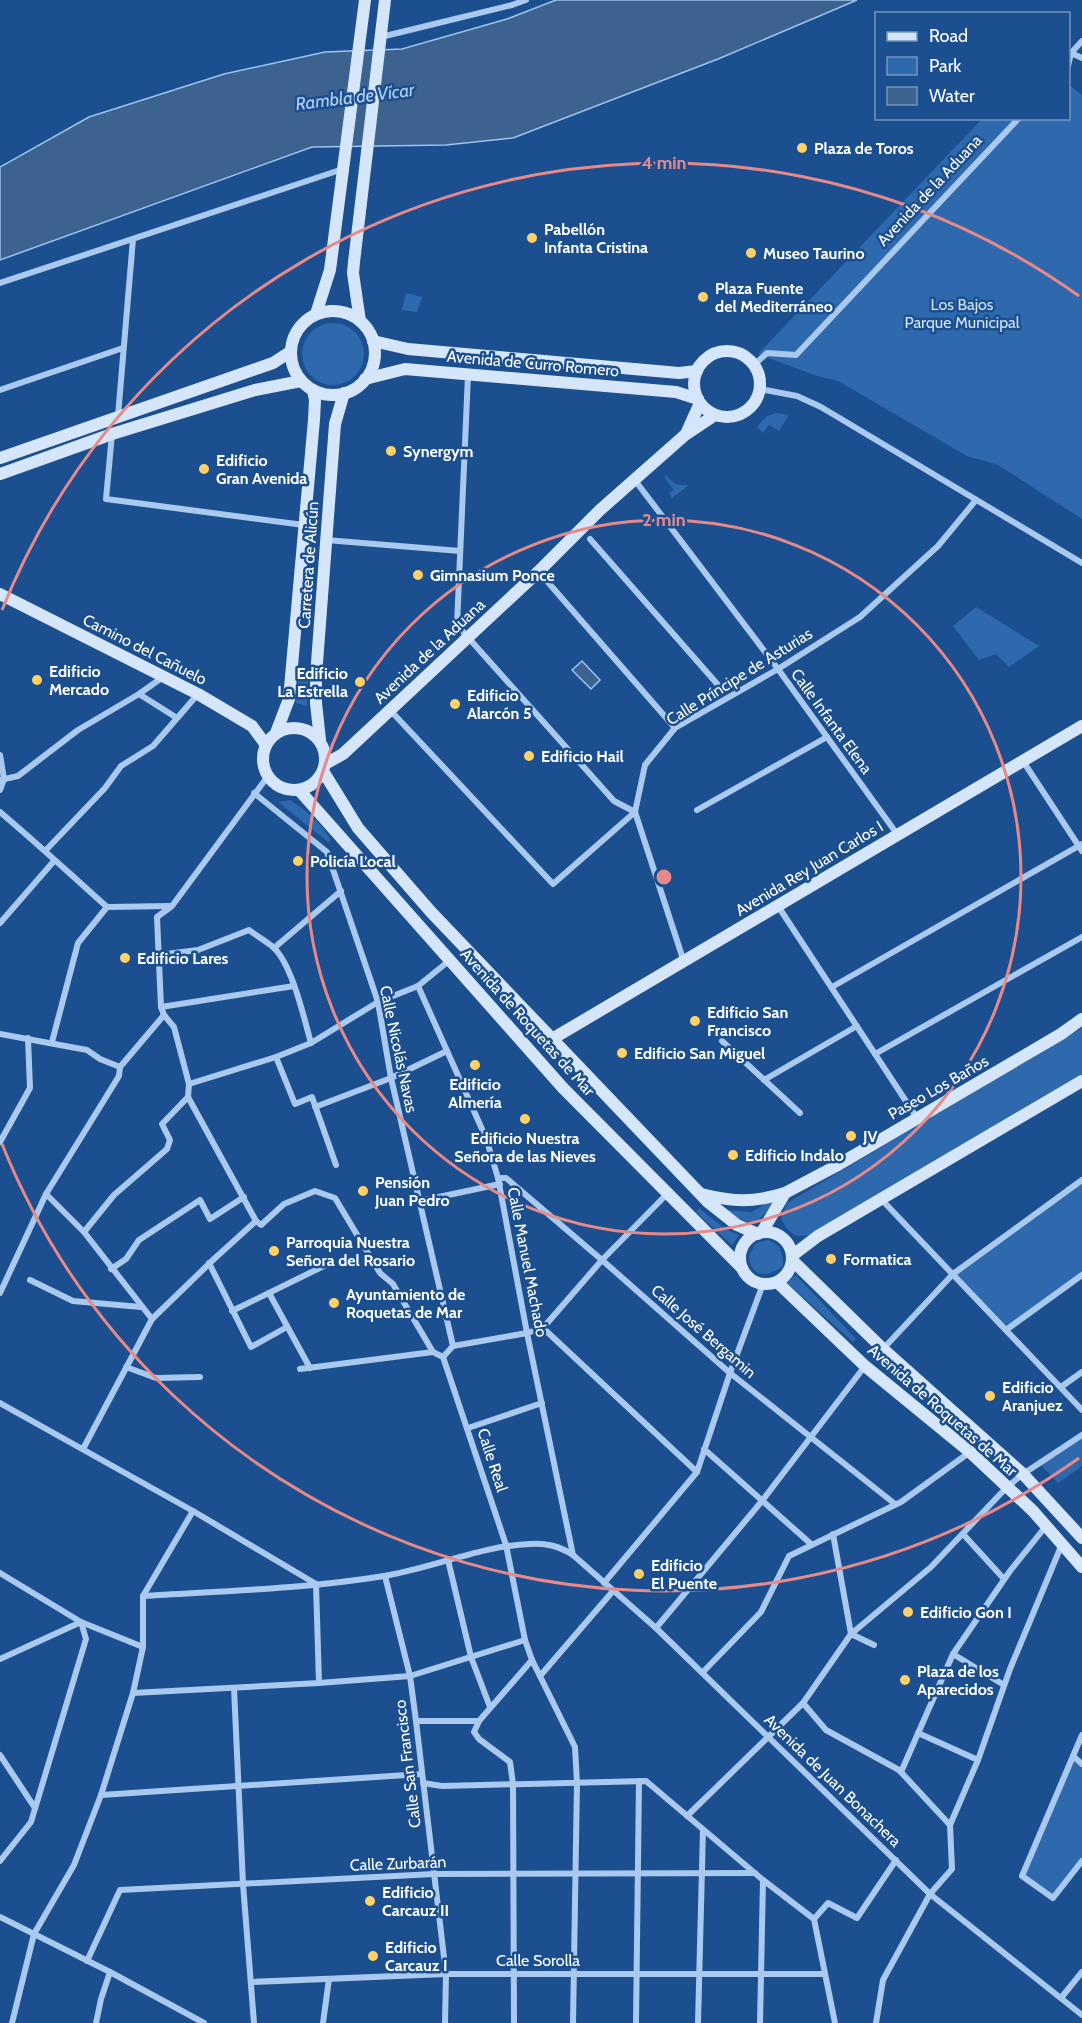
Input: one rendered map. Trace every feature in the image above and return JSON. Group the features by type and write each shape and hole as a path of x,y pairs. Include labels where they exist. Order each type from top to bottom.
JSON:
{"main road":[{"path":"316,314 330,270 365,0"},
{"path":"360,321 353,273 385,0"},
{"path":"331,310 347,313 360,321 368,330 373,341 375,354 372,368 365,379 356,388 344,393 323,394 301,381 293,367 290,352 297,329 305,320 331,310"},
{"name":"Avenida de Curro Romero","path":"373,341 408,350 679,372 697,371"},
{"path":"0,458 273,363 290,352"},
{"path":"721,352 737,353 754,365 759,375 760,389 757,399 744,413 725,417 716,415 699,401 694,390 697,371 706,359 721,352"},
{"name":"Avenida de Curro Romero","path":"365,379 405,369 676,392 699,401"},
{"path":"0,474 112,434 255,390 301,381"},
{"name":"Carretera de Alicún","path":"276,733 289,699 314,420 313,390"},
{"name":"Carretera de Alicún","path":"320,741 316,676 335,424 344,393"},
{"name":"Avenida de la Aduana","path":"685,435 699,401"},
{"name":"Avenida de la Aduana","path":"324,768 343,754 634,479 685,435 716,415"},
{"name":"Camino del Cañuelo","path":"0,594 198,694 252,726 266,745"},
{"name":"Avenida Rey Juan Carlos I","path":"552,1039 1082,726"},
{"path":"295,728 304,729 320,741 325,756 324,768 317,780 309,786 299,790 281,788 268,776 263,760 266,745 276,733 295,728"},
{"name":"Avenida de Roquetas de Mar","path":"324,768 358,828 432,912 700,1193 736,1225 760,1233"},
{"name":"Avenida de Roquetas de Mar","path":"299,790 564,1088 742,1268"},
{"name":"Paseo Los Baños","path":"700,1193 726,1200 747,1201 764,1200 785,1193 918,1118 1061,1034 1082,1019"},
{"path":"793,1258 790,1245 784,1238 777,1234 760,1233 752,1236 744,1244 740,1255 742,1268 749,1277 763,1284 777,1282 788,1273 793,1258 818,1236 1082,1081"},
{"path":"760,1233 785,1193"},
{"name":"Avenida de Roquetas de Mar","path":"793,1258 883,1349 1023,1474 1082,1538"},
{"name":"Avenida de Roquetas de Mar","path":"777,1282 866,1366 970,1452 1047,1525 1082,1567"}],"street":[{"path":"381,37 513,6 526,0"},
{"path":"1070,57 1082,41"},
{"path":"1071,53 1082,58"},
{"name":"Avenida de la Aduana","path":"754,365 767,353 796,355 1017,120"},
{"path":"0,283 133,239 343,164"},
{"path":"118,417 133,239"},
{"path":"0,390 123,348"},
{"path":"468,375 457,625 614,801 635,812 684,962"},
{"path":"760,389 797,396 821,407 1082,563"},
{"path":"112,434 105,499 305,525"},
{"name":"Calle Infanta Elena","path":"634,479 778,669 898,835"},
{"name":"Calle Príncipe de Asturias","path":"635,812 645,765 675,728 727,696 778,669 860,617 938,546 976,500"},
{"path":"326,540 460,551"},
{"path":"590,540 719,686"},
{"path":"538,572 675,728"},
{"path":"2,779 18,776 78,730 165,676"},
{"path":"139,694 177,718"},
{"path":"46,850 105,788 121,766 153,746 198,694"},
{"path":"390,710 553,884 635,812"},
{"path":"697,810 827,737"},
{"path":"0,755 2,779 0,790"},
{"path":"832,987 1081,847 1023,761"},
{"path":"268,776 172,906 157,917 161,1007 164,1015 174,1027 189,1084 188,1097 256,1221 261,1225 284,1203 315,1191 335,1198 380,1273 393,1284 433,1352 443,1357 453,1346 543,1328 602,1260 667,1194"},
{"name":"Calle Nicolás Navas","path":"254,793 327,852 378,1002 391,1078 453,1346"},
{"path":"0,812 46,850 54,861 107,907 172,906"},
{"path":"0,923 54,861"},
{"path":"274,948 341,891"},
{"path":"778,906 918,1118"},
{"path":"52,1042 78,943 107,907"},
{"path":"158,955 198,950 249,930 274,948 294,986 311,1043"},
{"path":"875,1054 1082,937"},
{"path":"189,1084 276,1057 311,1043 378,1002 418,986 450,960"},
{"path":"161,1007 294,986"},
{"name":"Calle Manuel Machado","path":"418,986 486,1138 499,1181 527,1333 573,1555"},
{"path":"0,1293 46,1194 119,1076 120,1067 164,1015"},
{"path":"764,1080 857,1026"},
{"path":"0,1034 87,1050 100,1059 120,1067"},
{"path":"0,1142 30,1088 28,1038"},
{"path":"722,1041 800,1113"},
{"path":"315,1107 391,1078 447,1051"},
{"path":"276,1057 295,1104 312,1097 336,1165"},
{"path":"84,1232 114,1195 167,1149 170,1140 162,1124 188,1097"},
{"name":"Calle José Bergamin","path":"499,1181 506,1178 730,1373 895,1504"},
{"path":"883,1349 953,1274 1082,1180"},
{"path":"420,1201 499,1181"},
{"path":"46,1194 84,1232 152,1319"},
{"path":"111,1269 126,1259 139,1240 200,1200 210,1218 244,1197"},
{"path":"881,1199 1082,1410"},
{"path":"83,1449 152,1319 256,1221"},
{"path":"209,1263 251,1347 287,1327"},
{"path":"232,1311 330,1263"},
{"path":"1006,1330 1082,1275"},
{"path":"30,1280 74,1301 141,1307"},
{"path":"604,1583 697,1472 763,1284"},
{"path":"269,1293 310,1368"},
{"path":"543,1328 697,1472"},
{"path":"300,1370 433,1352"},
{"name":"Calle Real","path":"443,1357 506,1545 525,1640 532,1660 575,1747 577,1783"},
{"path":"656,1628 762,1501 866,1366"},
{"path":"126,1367 156,1378 200,1377"},
{"path":"1061,1387 1082,1372"},
{"path":"0,1403 193,1510 316,1584"},
{"path":"468,1428 542,1403"},
{"path":"687,1816 803,1703 851,1634 931,1567 1007,1487 1082,1435"},
{"path":"704,1449 811,1544"},
{"path":"703,1672 761,1612 789,1556 895,1504 970,1452"},
{"path":"12,2023 34,1934 74,1865 101,1795 133,1693 143,1647 143,1596 193,1510"},
{"path":"901,1772 954,1654 1004,1579 1047,1525"},
{"path":"963,1533 1004,1579"},
{"path":"833,1534 851,1634"},
{"path":"876,2023 883,1980 930,1894 952,1869 950,1825 978,1760 1004,1685 1062,1543"},
{"path":"143,1596 316,1584 385,1576 506,1545 559,1546 573,1555"},
{"name":"Avenida de Juan Bonachera","path":"573,1555 703,1672 930,1894 1082,2015"},
{"path":"448,1560 471,1657 490,1707"},
{"path":"0,1573 81,1622 143,1647"},
{"name":"Calle San Francisco","path":"385,1576 410,1676 446,1974 445,2023"},
{"path":"316,1584 319,1683"},
{"path":"540,1676 613,1591"},
{"path":"0,1659 81,1622"},
{"path":"0,1862 30,1822 35,1808 86,1639 81,1622"},
{"path":"851,1634 874,1645"},
{"path":"133,1693 410,1676 525,1640"},
{"path":"954,1654 1004,1685"},
{"path":"514,2023 513,1784 510,1762 479,1739 474,1732 490,1707 532,1660"},
{"path":"234,1688 243,1884 254,2023"},
{"path":"803,1703 826,1730 901,1772 950,1825"},
{"path":"416,1721 479,1721"},
{"path":"918,1733 978,1760"},
{"path":"1082,1735 1022,1876 1053,1898 1082,1861"},
{"path":"0,1755 35,1808"},
{"path":"1073,1756 1082,1764"},
{"path":"101,1795 422,1774"},
{"path":"423,1783 442,1786 642,1781 814,1919 835,2023"},
{"path":"636,2023 642,1781"},
{"path":"573,2023 577,1783"},
{"path":"698,2023 703,1830"},
{"path":"814,1919 828,1904 857,1917 896,1860"},
{"name":"Calle Zurbarán","path":"87,1961 120,1890 434,1874 755,1873"},
{"path":"760,2023 763,1880"},
{"path":"0,1917 110,1972 190,2020 204,2023"},
{"path":"96,2023 110,1972"},
{"path":"1061,1998 1082,1972"},
{"name":"Calle Sorolla","path":"250,1982 446,1974 825,1974"},
{"path":"323,2023 329,1979"}],"green space":[{"name":"Los Bajos Parque Municipal","path":"1070,86 1082,95 1082,519 998,465 967,456 838,381 814,375 758,354 981,120 1070,120"},
{"path":"406,293 422,297 417,312 402,310"},
{"path":"333,323 345,325 355,332 362,342 364,354 362,366 355,376 345,383 333,385 321,383 311,376 304,366 302,354 304,342 311,332 321,325"},
{"path":"776,413 789,415 779,431 769,425 763,433 757,427 767,416"},
{"path":"666,475 676,484 689,485 672,498 669,493 674,490 664,477"},
{"path":"976,607 1039,646 1009,667 996,654 979,660 953,626"},
{"path":"299,671 308,672 307,706 296,703"},
{"path":"290,800 313,817 331,840 328,842 278,802"},
{"path":"1082,1028 1082,1075 811,1235 796,1236 787,1229 781,1218 787,1203"},
{"path":"1082,1180 1082,1275 1006,1330 953,1274"},
{"path":"769,1202 772,1204 766,1212 751,1222 740,1219 725,1210 751,1212"},
{"path":"699,1208 725,1229 739,1235 732,1245 696,1212"},
{"path":"767,1240 780,1250 783,1266 778,1270 762,1274 753,1269 749,1256 755,1244"},
{"path":"796,1275 856,1339 853,1342 787,1283"},
{"path":"1082,1437 1082,1466 1058,1483 1037,1461"},
{"path":"1073,1756 1082,1764 1082,1861 1053,1898 1022,1876"}],"water":[{"name":"Rambla de Vícar","path":"556,0 857,0 718,59 513,138 446,145 312,147 0,260 0,167 89,117 224,74 325,52 402,49 507,19"},
{"path":"582,661 600,680 591,689 572,670"}],"place":[{"name":"Plaza de Toros","path":"802,148"},
{"name":"Pabellón Infanta Cristina","path":"532,238"},
{"name":"Museo Taurino","path":"751,253"},
{"name":"Plaza Fuente del Mediterráneo","path":"703,297"},
{"name":"Synergym","path":"391,451"},
{"name":"Edificio Gran Avenida","path":"204,469"},
{"name":"Gimnasium Ponce","path":"418,575"},
{"name":"Edificio Mercado","path":"37,680"},
{"name":"Edificio La Estrella","path":"360,682"},
{"name":"Edificio Alarcón 5","path":"455,704"},
{"name":"Edificio Hail","path":"529,756"},
{"name":"Policía Local","path":"298,861"},
{"name":"Edificio Lares","path":"125,958"},
{"name":"Edificio San Francisco","path":"695,1021"},
{"name":"Edificio San Miguel","path":"622,1053"},
{"name":"Edificio Almería","path":"475,1065"},
{"name":"Edificio Nuestra Señora de las Nieves","path":"525,1119"},
{"name":"JV","path":"851,1136"},
{"name":"Edificio Indalo","path":"733,1155"},
{"name":"Pensión Juan Pedro","path":"363,1191"},
{"name":"Parroquia Nuestra Señora del Rosario","path":"274,1251"},
{"name":"Formatica","path":"831,1259"},
{"name":"Ayuntamiento de Roquetas de Mar","path":"334,1303"},
{"name":"Edificio Aranjuez","path":"990,1396"},
{"name":"Edificio El Puente","path":"639,1574"},
{"name":"Edificio Gon I","path":"908,1612"},
{"name":"Plaza de los Aparecidos","path":"905,1680"},
{"name":"Edificio Carcauz II","path":"370,1901"},
{"name":"Edificio Carcauz I","path":"373,1956"}]}
